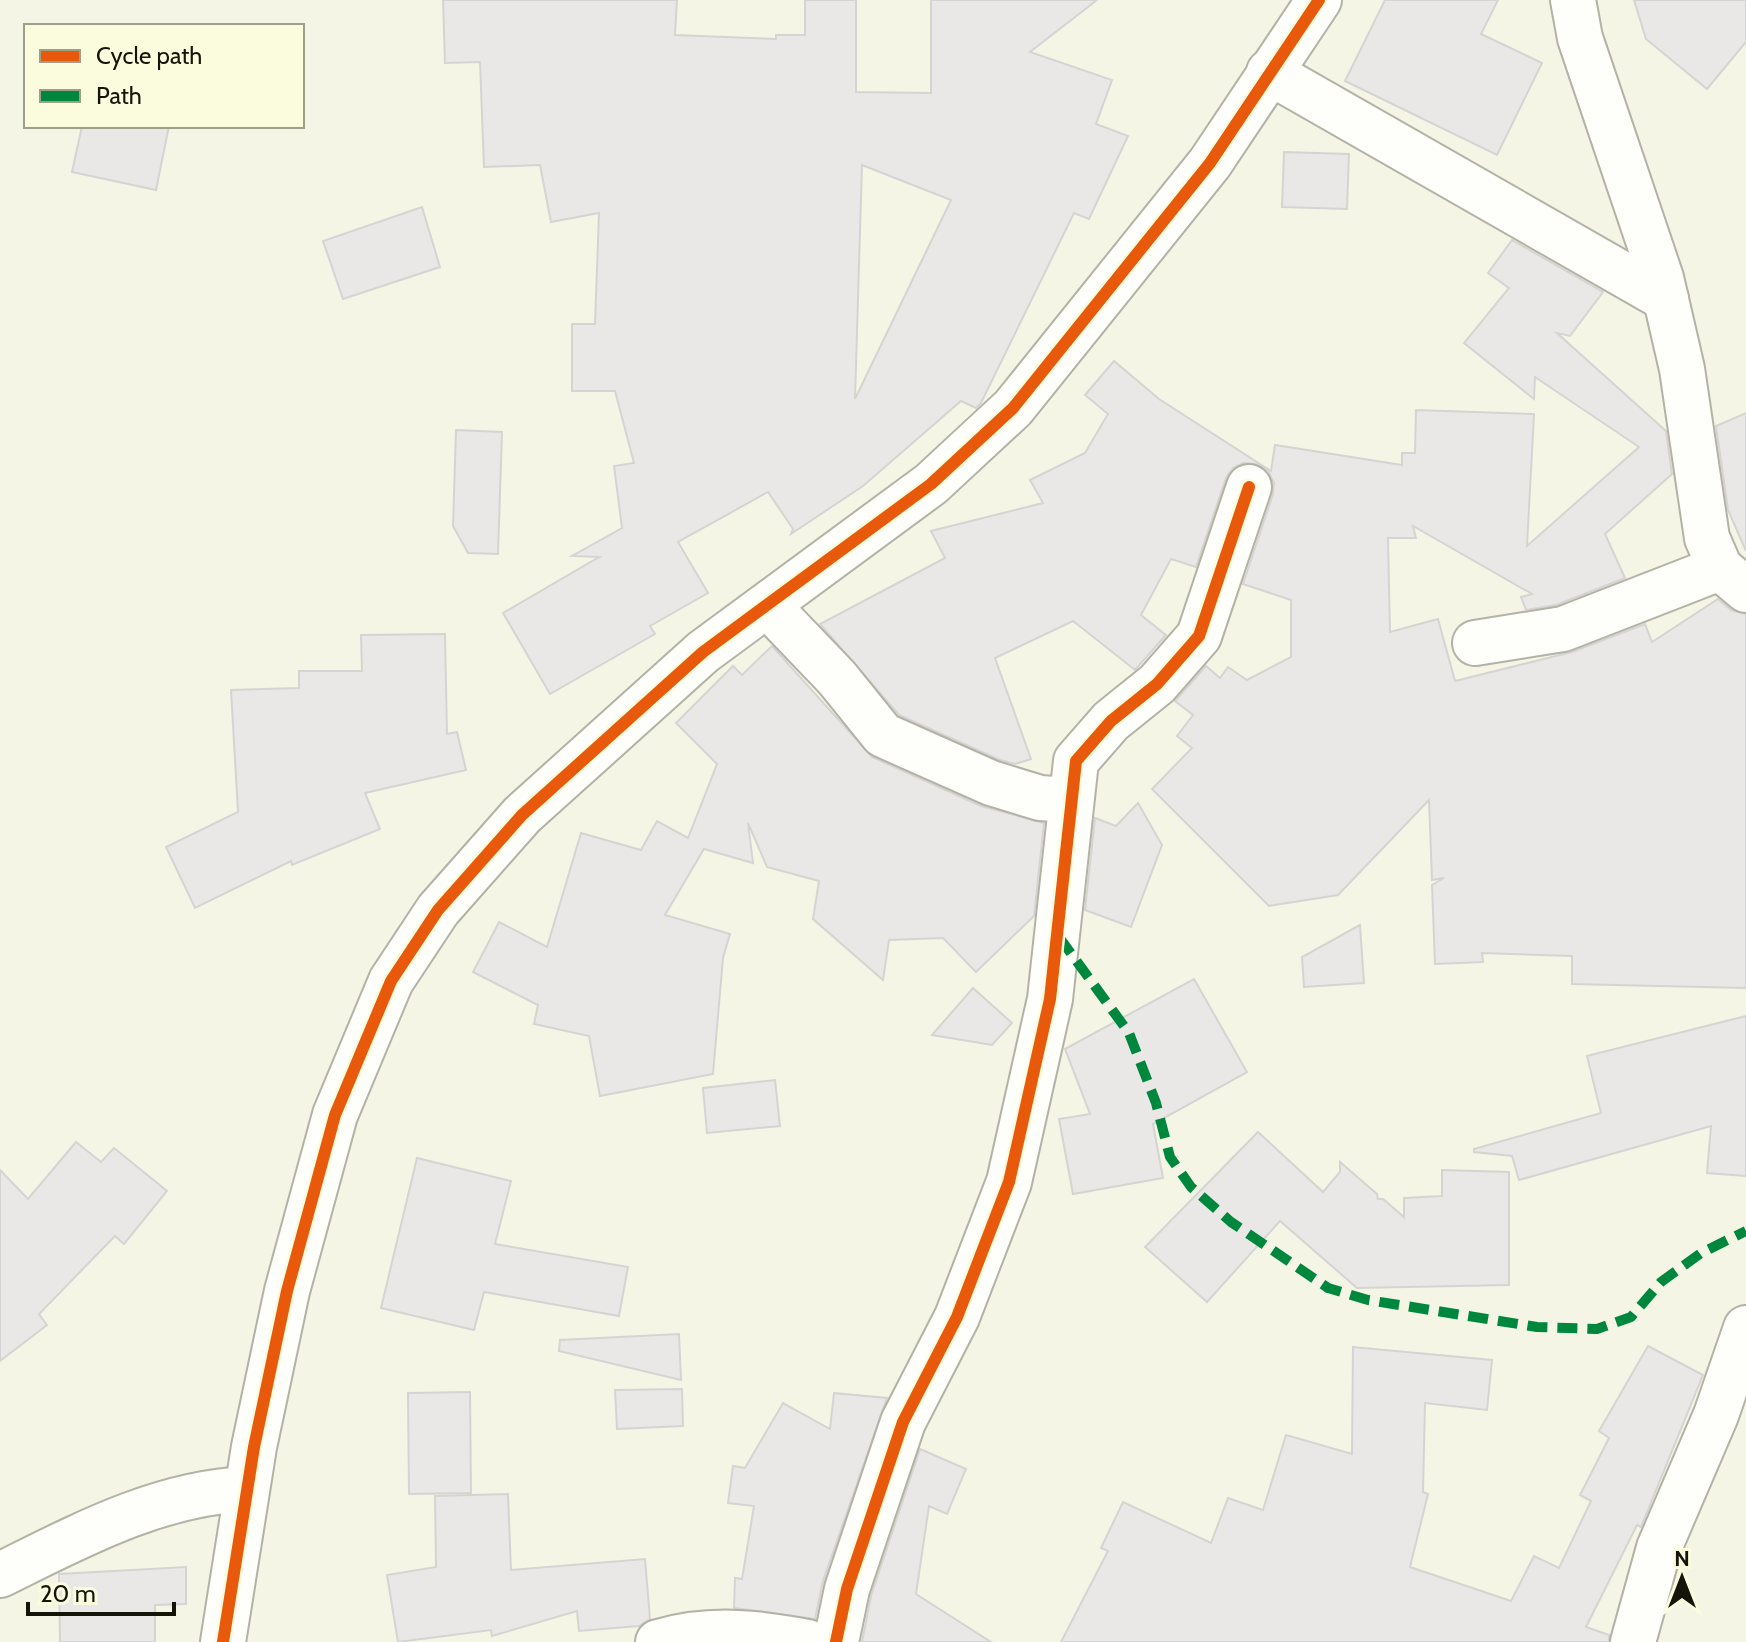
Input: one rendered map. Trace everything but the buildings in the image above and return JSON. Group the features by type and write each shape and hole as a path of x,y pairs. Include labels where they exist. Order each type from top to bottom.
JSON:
{"street":[{"path":"223,1642 247,1489 287,1291 335,1115 391,981 438,910 522,815 703,652 931,484 1013,408 1210,163 1319,0"},
{"path":"1475,643 1563,629 1733,579 1707,538 1682,369 1666,299 1580,38 1573,0"},
{"path":"1269,72 1666,299"},
{"path":"836,1642 847,1589 903,1422 957,1317 1009,1182 1050,999 1076,761 1111,721 1157,684 1199,636 1249,487"},
{"path":"768,606 837,678 883,735 991,783 1040,798 1070,800"},
{"path":"1633,1642 1659,1548 1716,1415 1746,1328"},
{"path":"0,1575 97,1527 172,1500 212,1490 247,1489"},
{"path":"658,1642 694,1633 724,1631 808,1642"}],"marked path":[{"path":"1059,937 1129,1033 1156,1103 1170,1157 1191,1187 1231,1222 1328,1288 1368,1300 1537,1327 1597,1329 1631,1317 1661,1282 1701,1253 1746,1231"}],"cycle path":[{"path":"223,1642 254,1447 287,1291 335,1115 391,981 438,910 522,815 703,652 931,484 1013,408 1210,163 1319,0"},
{"path":"836,1642 847,1589 903,1422 957,1317 1009,1182 1050,999 1076,761 1111,721 1157,684 1199,636 1249,487"}]}
